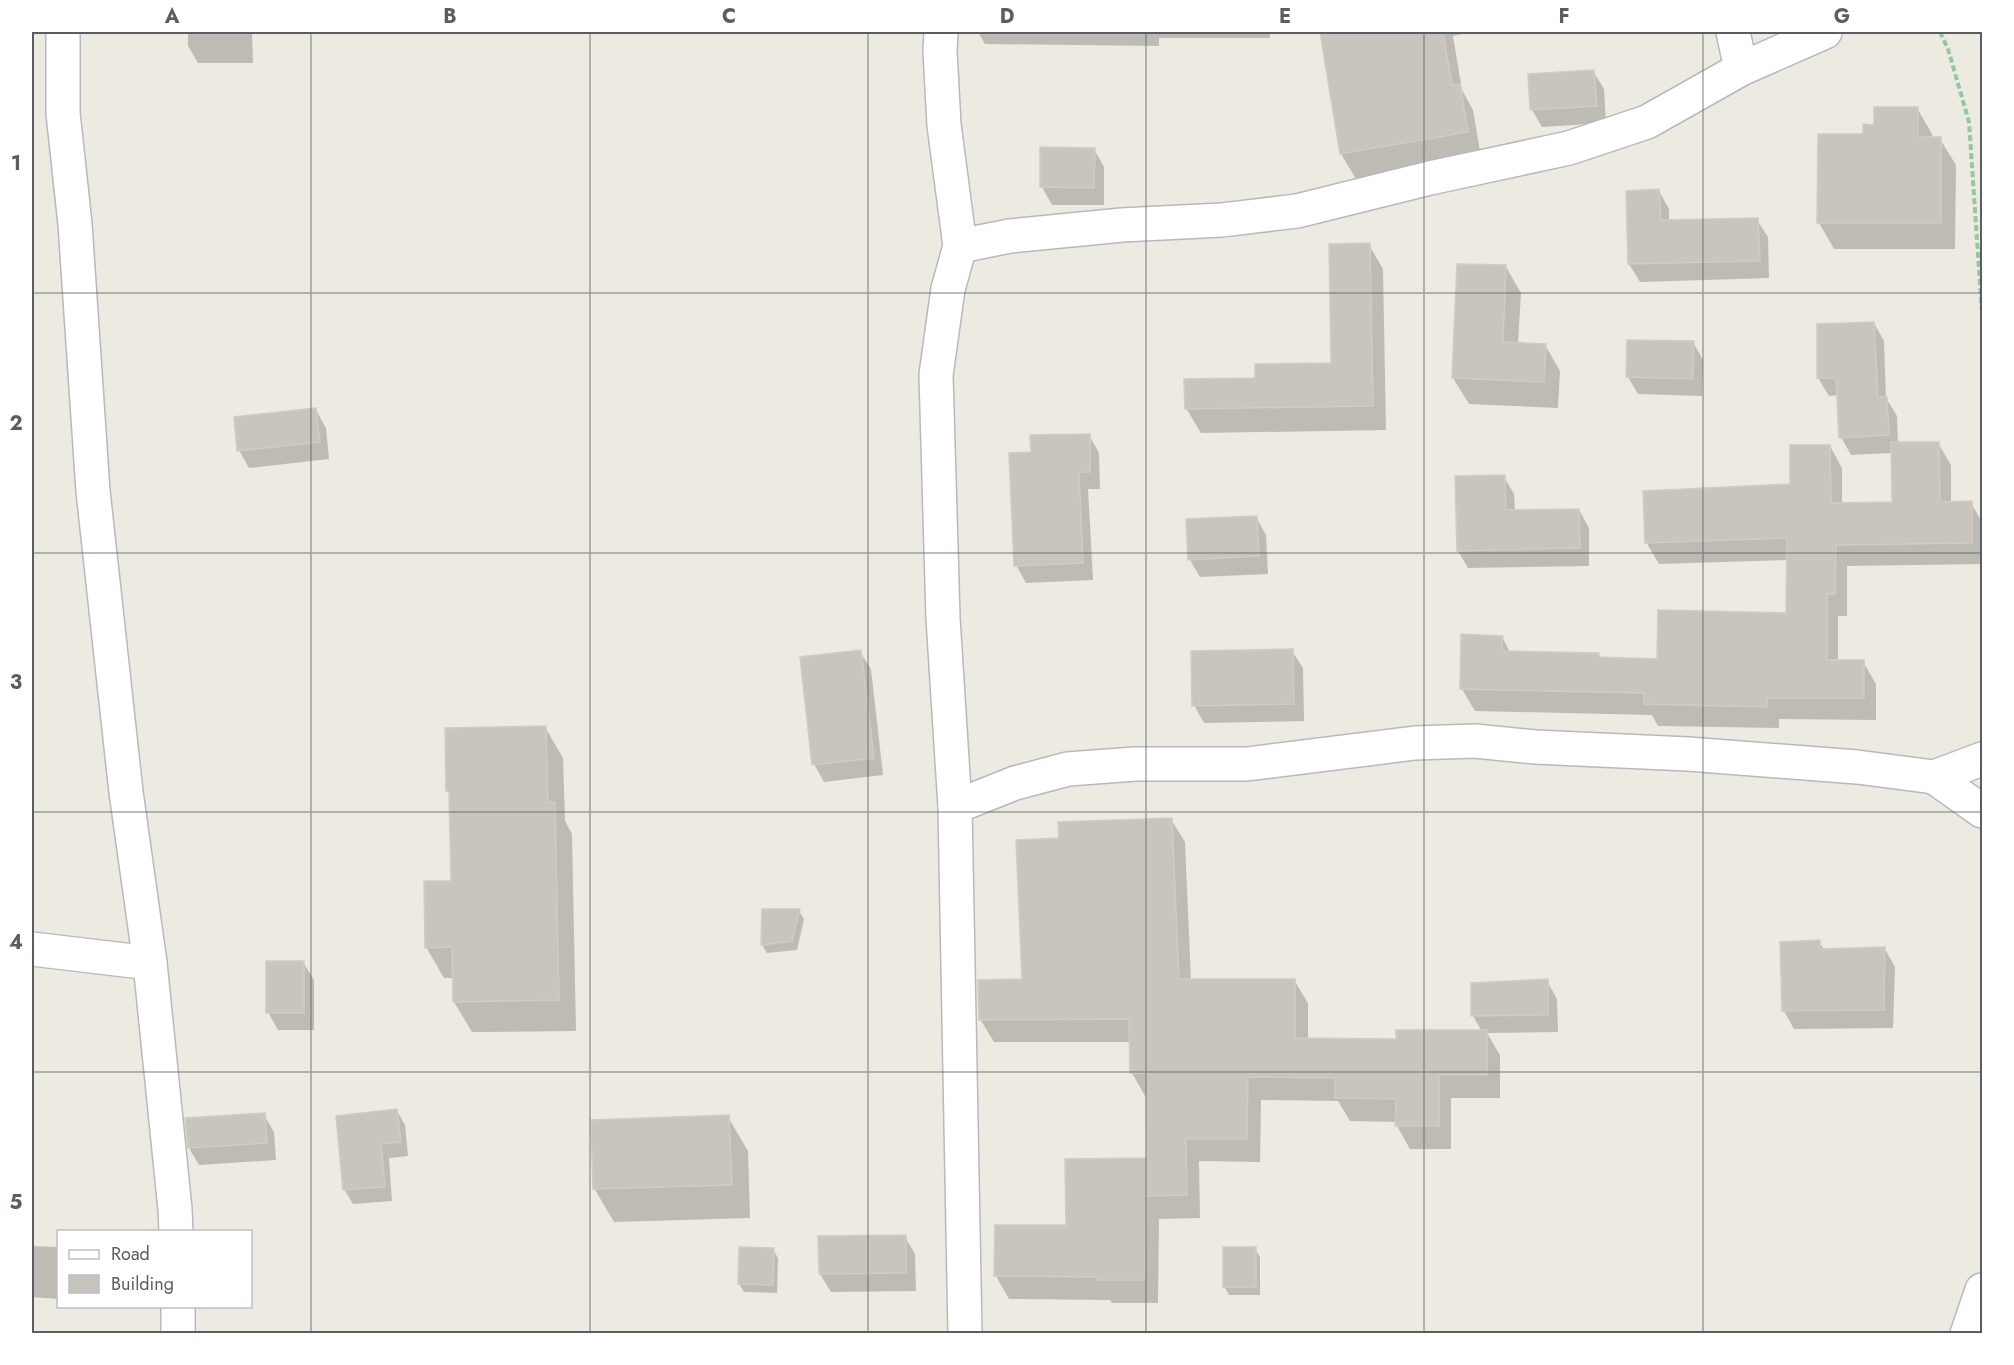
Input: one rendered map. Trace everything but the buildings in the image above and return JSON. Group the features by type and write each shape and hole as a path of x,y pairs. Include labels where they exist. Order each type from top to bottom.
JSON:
{"street":[{"path":"63,32 63,113 75,224 93,491 126,792 150,963 176,1230"},
{"path":"941,32 939,51 944,125 960,246 948,289 936,375 943,618 955,807 965,1334"},
{"path":"1733,32 1741,69"},
{"path":"960,246 1010,236 1122,225 1222,220 1308,208 1430,178 1569,148 1647,122 1741,69 1825,32"},
{"path":"955,807 1015,783 1068,770 1135,764 1247,764 1415,743 1475,741 1535,747 1688,754 1857,767 1934,777 1983,811"},
{"path":"1934,777 1983,759"},
{"path":"32,949 150,963"},
{"path":"1967,1334 1983,1290"},
{"path":"178,1308 178,1334"}],"path":[{"path":"1940,32 1948,49 1969,122 1983,313"}]}
